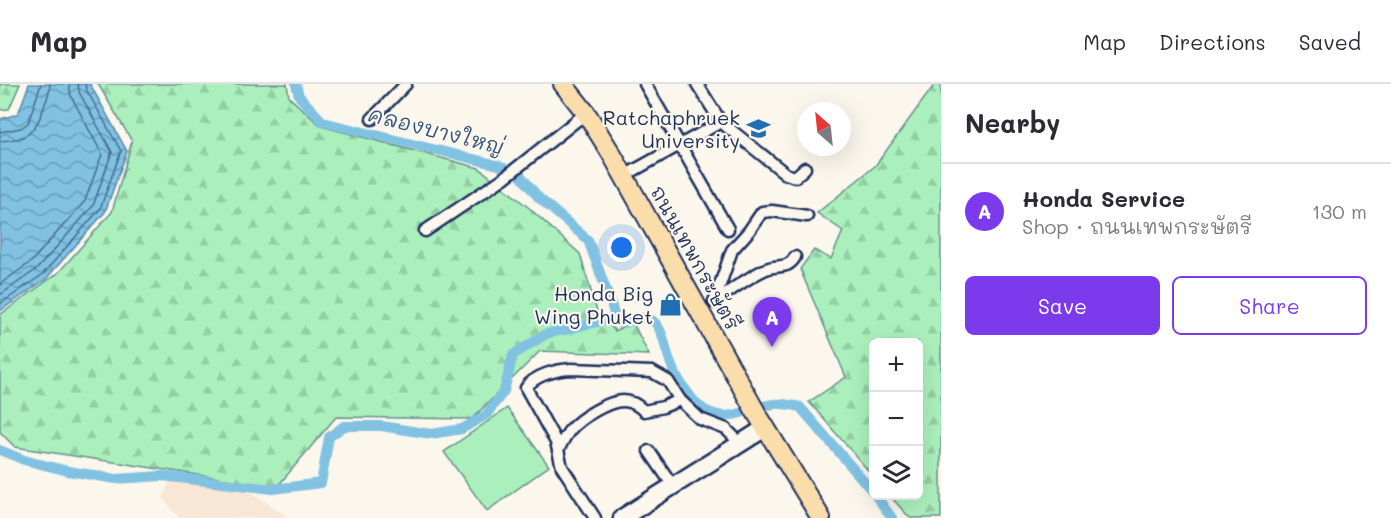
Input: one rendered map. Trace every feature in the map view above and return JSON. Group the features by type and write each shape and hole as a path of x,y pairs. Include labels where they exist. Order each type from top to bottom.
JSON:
{"main road":[{"name":"ถนนเทพกระษัตรี","path":"563,84 586,113 624,176 757,414 821,518"}],"street":[{"path":"372,119 406,84"},
{"path":"645,84 728,229"},
{"path":"697,84 721,122 786,174 795,177 805,168"},
{"path":"425,231 509,174 586,113"},
{"path":"624,176 721,122"},
{"path":"714,302 732,250 762,212 772,211 807,216"},
{"path":"699,313 760,272 768,268 786,266 795,258"},
{"path":"595,518 562,467 551,432 526,388 543,376 571,369 652,372 668,381 680,399 700,419 726,429 740,443"},
{"path":"558,450 575,424 615,402 625,401 637,404 644,411 680,399"},
{"path":"622,518 740,443 757,414"},
{"path":"649,451 673,486"}],"shaded area":[{"path":"171,479 247,489 289,518 179,518 163,498"}],"green space":[{"path":"0,84 20,84 9,109 0,110"},
{"path":"98,84 287,84 289,97 321,126 479,168 528,207 580,254 597,311 615,331 632,321 649,355 540,351 472,419 336,417 277,487 15,447 0,432 0,315 58,273 112,212 132,141"},
{"path":"935,84 941,84 941,518 910,518 894,500 923,500 923,338 869,338 869,471 809,402 846,377 800,269 814,250 831,259 843,231 817,213 875,166"},
{"path":"507,408 549,466 487,511 444,452"}],"water":[{"path":"29,84 90,84 127,151 105,212 46,279 0,311 0,119 18,114"}],"waterway":[{"name":"คลองบางใหญ่","path":"296,84 299,96 323,122 498,165 520,175 539,198 588,240 615,318 625,323 638,318 648,319 655,323 660,330 675,373 699,406 709,412 727,416 773,404 800,407 869,487"},
{"path":"0,450 24,460 68,471 116,479 162,476 273,489 321,483 329,437 344,426 381,426 431,434 462,429 486,415 504,391 513,355 546,334 615,318"},
{"name":"คลองบางใหญ่","path":"879,500 892,518"}],"place":[{"name":"Ratchaphruek University","path":"758,129"},
{"name":"Honda Big Wing Phuket","path":"671,305"},
{"name":"Honda Service","path":"772,347"}]}
